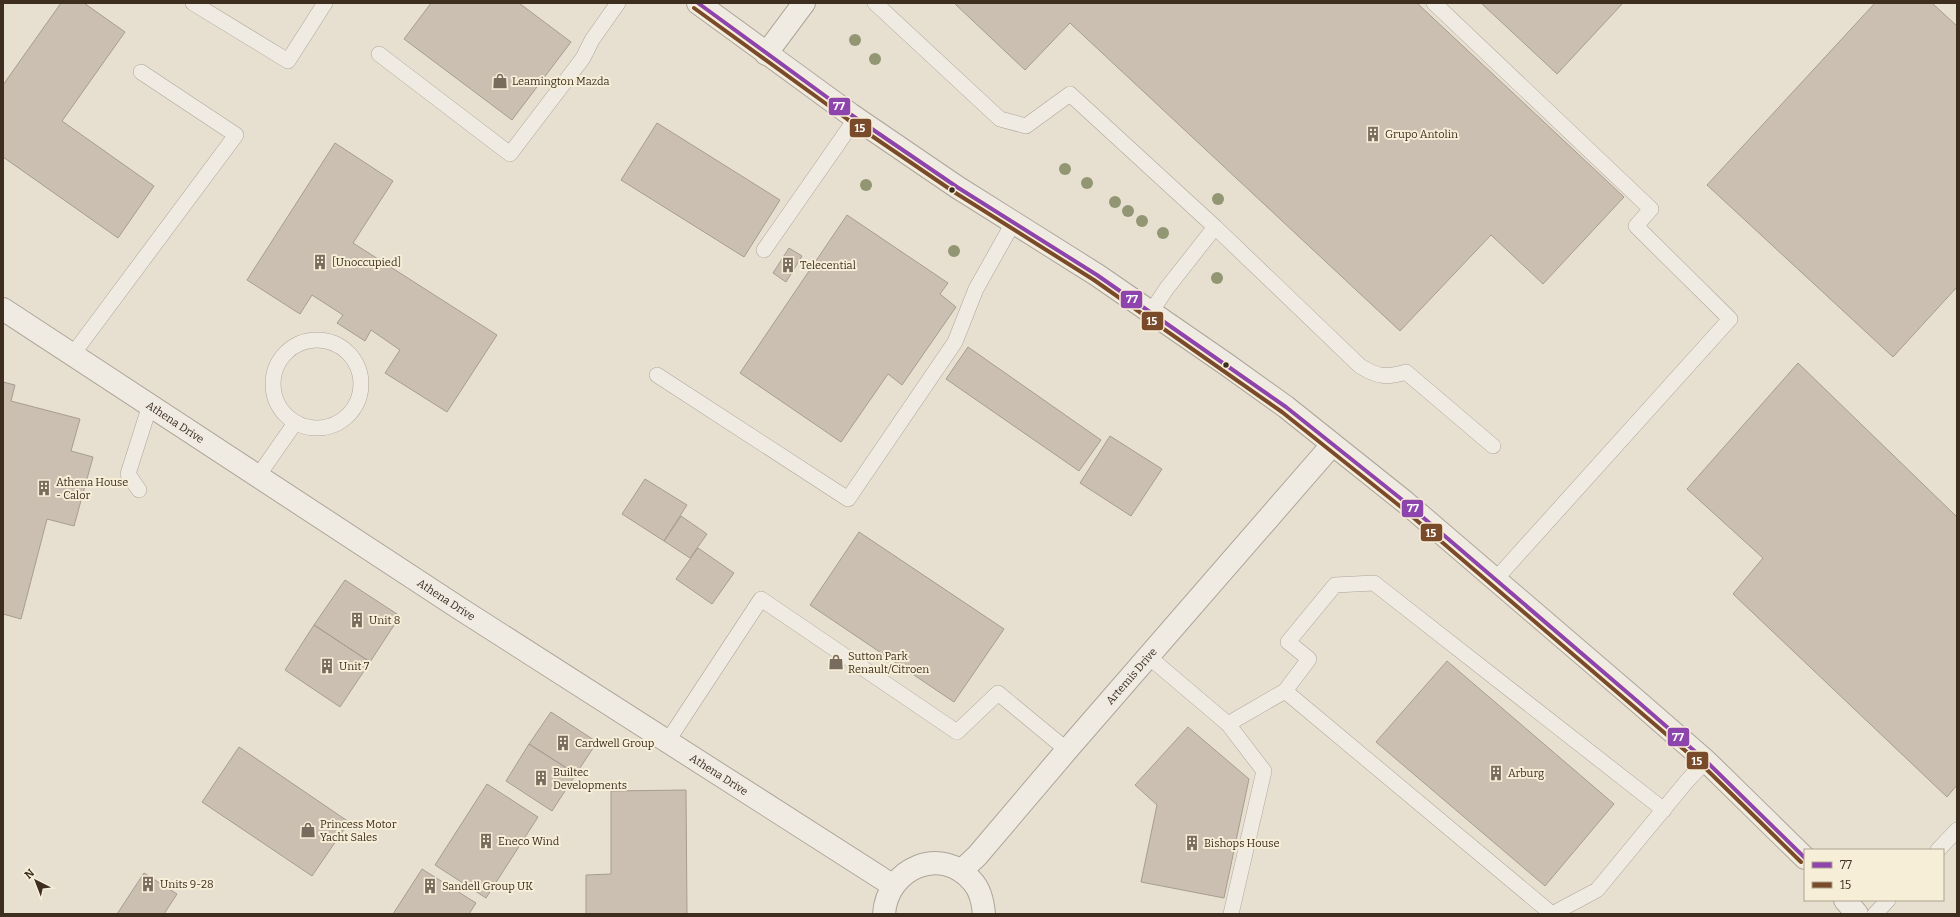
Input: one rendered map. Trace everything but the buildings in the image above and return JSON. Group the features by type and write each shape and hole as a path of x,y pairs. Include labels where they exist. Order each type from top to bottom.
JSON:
{"street":[{"path":"698,3 766,54 856,118 1013,224 1098,276 1258,387 1410,506 1556,631 1706,761 1764,816 1804,857"},
{"path":"766,54 804,3"},
{"name":"Athena Drive","path":"3,309 667,742 892,885"},
{"name":"Artemis Drive","path":"961,871 977,856 1332,445"},
{"path":"884,914 886,898 892,885 903,874 917,867 932,863 947,865 961,871 974,882 982,897 984,914"},
{"path":"1845,901 1857,914"}],"lane":[{"path":"193,3 288,61 325,3"},
{"path":"379,54 510,154 583,58 592,40 618,3"},
{"path":"875,3 1000,119 1026,126 1070,94 1215,227 1360,366 1374,374 1385,377 1406,372 1493,446"},
{"path":"1434,3 1651,209 1636,226 1730,319 1495,580"},
{"path":"73,354 236,135 141,72"},
{"path":"764,250 856,118"},
{"path":"657,375 848,499 955,342 976,288 986,268 1013,224"},
{"path":"1151,312 1167,288 1215,227"},
{"path":"322,340 335,344 347,352 356,363 360,377 361,392 356,406 346,418 333,426 318,429 295,423 289,420 279,408 273,394 273,380 276,367 284,355 295,346 308,341 322,340"},
{"path":"139,490 128,474 150,405"},
{"path":"258,476 295,423"},
{"path":"1228,724 1285,691 1309,659 1288,642 1335,584 1374,583 1664,810"},
{"path":"667,742 761,599 957,732 998,693 1067,750"},
{"path":"1149,657 1228,724 1264,771 1231,914"},
{"path":"1285,691 1552,914 1597,890 1687,781 1706,761"},
{"path":"1939,849 1957,830"},
{"path":"1875,914 1887,901"}],"transit line":[{"name":"77","path":"698,3 850,114 957,187 1097,275 1286,407 1405,502 1636,700 1706,761 1804,857"},
{"name":"15","path":"694,8 847,119 954,192 1094,280 1282,412 1401,507 1702,765 1801,862"}],"place":[{"name":"Leamington Mazda","path":"500,81"},
{"name":"Grupo Antolin","path":"1373,134"},
{"name":"[Unoccupied]","path":"320,262"},
{"name":"Telecential","path":"788,265"},
{"name":"Athena House - Calor","path":"44,488"},
{"name":"Unit 8","path":"357,620"},
{"name":"Sutton Park Renault/Citroen","path":"836,662"},
{"name":"Unit 7","path":"327,666"},
{"name":"Cardwell Group","path":"563,743"},
{"name":"Arburg","path":"1496,773"},
{"name":"Builtec Developments","path":"541,778"},
{"name":"Princess Motor Yacht Sales","path":"308,830"},
{"name":"Eneco Wind","path":"486,841"},
{"name":"Bishops House","path":"1192,843"},
{"name":"Units 9-28","path":"148,884"},
{"name":"Sandell Group UK","path":"430,886"}]}
